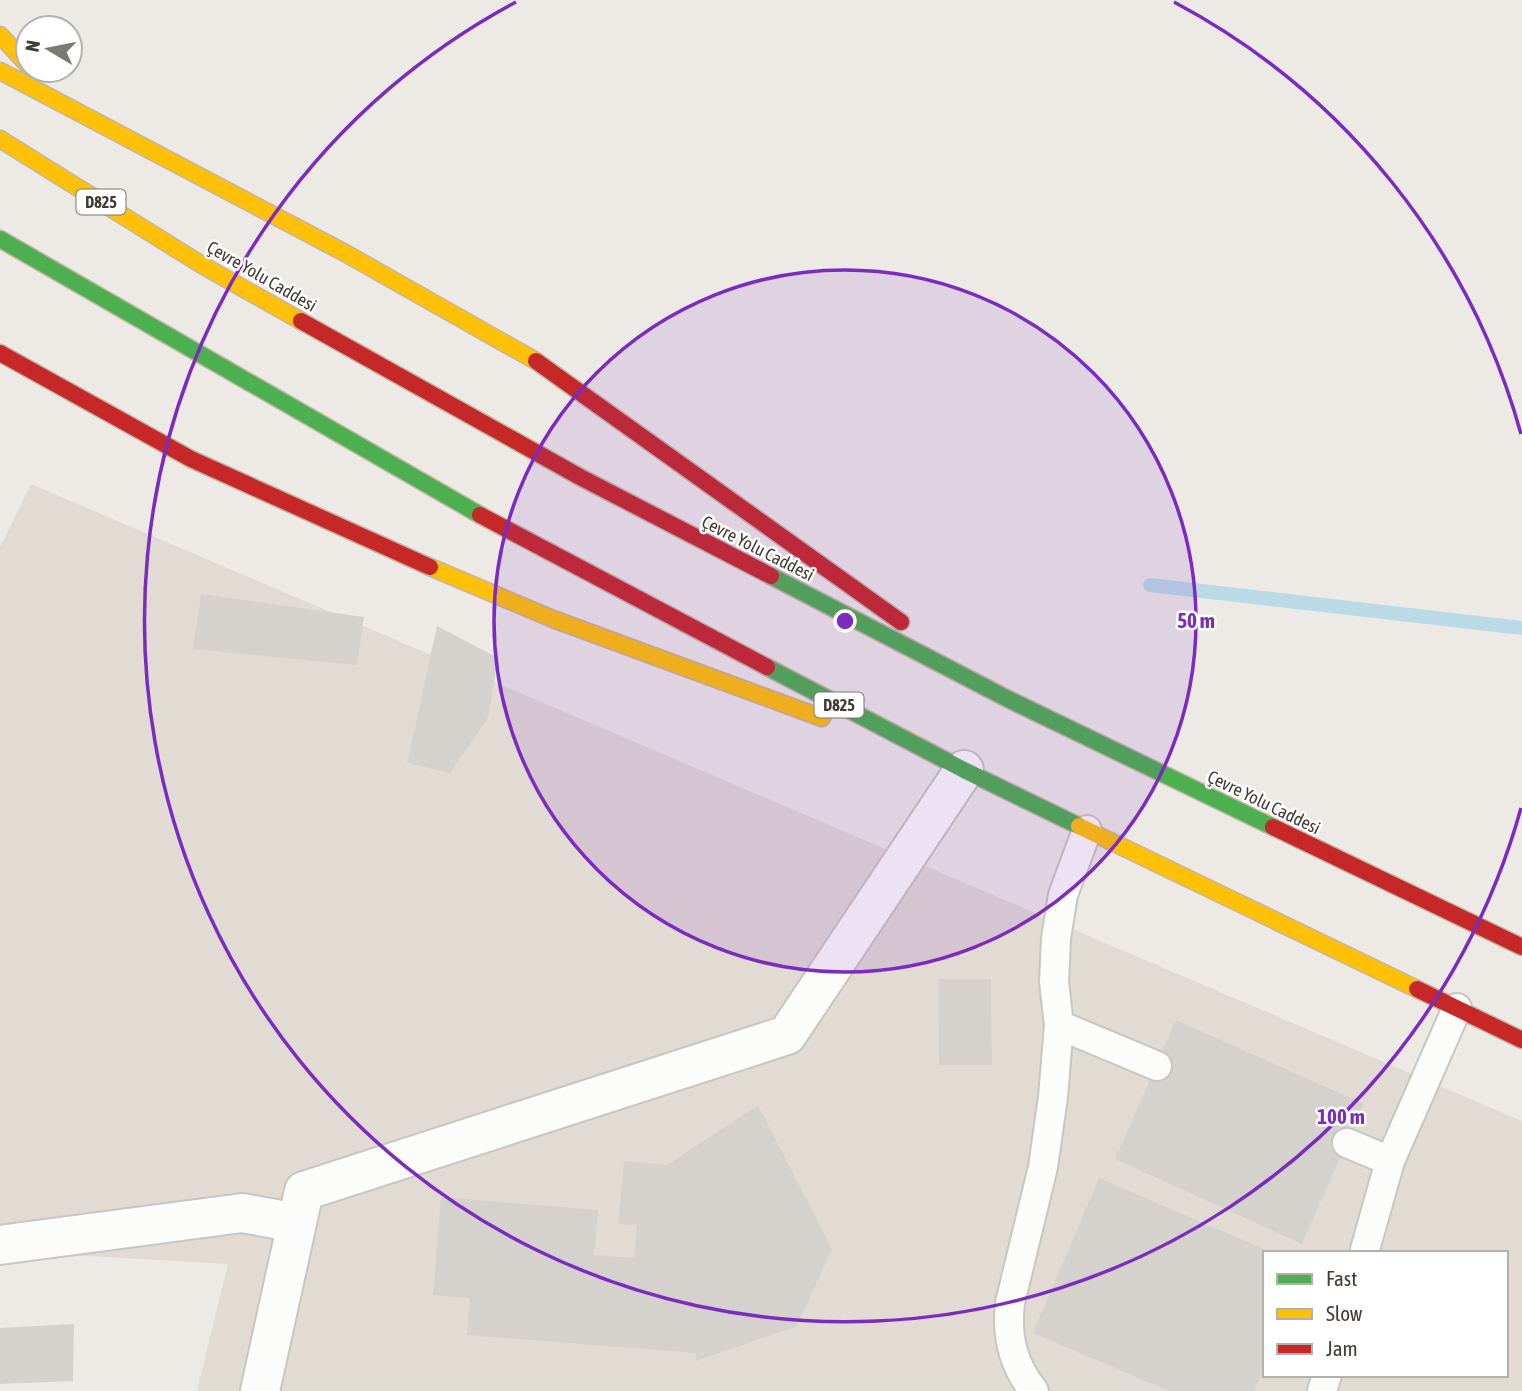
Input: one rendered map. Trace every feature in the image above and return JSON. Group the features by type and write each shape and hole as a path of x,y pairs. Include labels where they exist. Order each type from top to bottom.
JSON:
{"highway":[{"path":"0,35 14,50"},
{"path":"0,71 527,355 1008,699"},
{"path":"49,84 84,114"},
{"name":"Çevre Yolu Caddesi","path":"0,139 202,265 580,477 1008,699 1522,947"},
{"name":"D825","path":"0,239 460,505 964,771 1522,1040"},
{"path":"0,353 191,459 440,571 553,619 964,771"}],"street":[{"path":"260,1391 304,1191 787,1035 964,771"},
{"path":"0,1245 242,1213 297,1223"}],"lane":[{"path":"1034,1391 1016,1362 1007,1324 1043,1167 1059,1025 1054,982 1056,939 1070,873 1087,830"},
{"path":"1365,1251 1390,1161 1457,1008"},
{"path":"1059,1025 1157,1066"},
{"path":"1347,1143 1390,1161"}],"shaded area":[{"path":"31,484 1522,1121 1522,1391 197,1391 228,1264 0,1251 0,547"}],"building":[{"path":"201,594 364,617 357,665 193,649"},
{"path":"437,626 498,658 488,718 450,773 407,763"},
{"path":"938,979 991,979 992,1065 939,1065"},
{"path":"1176,1020 1364,1104 1302,1244 1115,1159"},
{"path":"758,1105 832,1249 797,1326 696,1361 696,1353 467,1335 470,1298 433,1295 441,1197 598,1210 594,1255 634,1258 637,1225 618,1224 624,1161 667,1165"},
{"path":"1099,1178 1268,1251 1263,1251 1263,1370 1254,1391 1169,1391 1033,1333"},
{"path":"74,1324 73,1381 0,1384 0,1328"}],"waterway":[{"path":"1150,585 1522,628"}],"traffic: fast":[{"path":"0,239 480,515"},
{"path":"771,576 1008,699 1273,827"},
{"path":"767,667 964,770 1079,826"}],"traffic: slow":[{"path":"0,35 14,50"},
{"path":"0,71 345,253 536,361"},
{"path":"0,139 202,265 301,321"},
{"path":"430,567 553,619 822,718"},
{"path":"1079,826 1417,989"}],"traffic: jam":[{"path":"301,321 580,477 771,576"},
{"path":"0,353 191,459 430,567"},
{"path":"536,361 901,622"},
{"path":"480,515 767,667"},
{"path":"1273,827 1522,947"},
{"path":"1417,989 1522,1040"}]}
